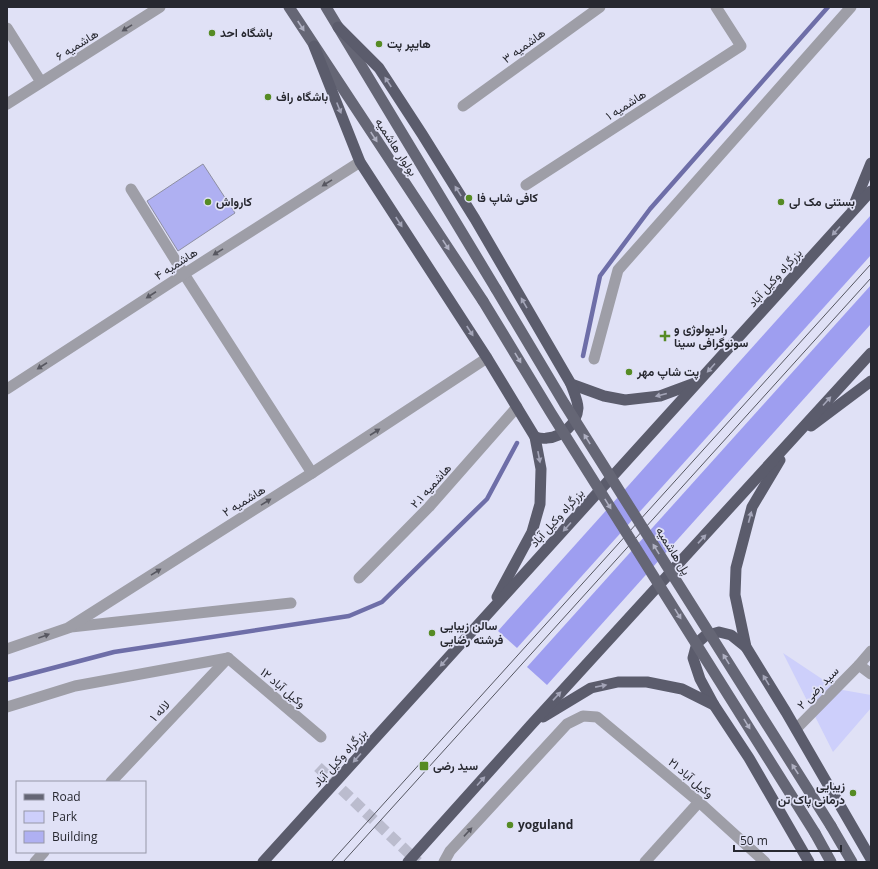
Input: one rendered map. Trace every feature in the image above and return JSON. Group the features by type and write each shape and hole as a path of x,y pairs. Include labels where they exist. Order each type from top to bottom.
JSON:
{"highway":[{"path":"338,27 379,68 475,219 571,384 578,406 575,418 569,428 559,435 547,438 535,437"},
{"path":"314,46 360,162 487,358 535,437 541,469 540,504 532,532 489,612"},
{"path":"850,214 871,163"},
{"name":"بزرگراه وکیل آباد","path":"263,862 871,191"},
{"path":"408,862 871,353"},
{"path":"871,381 790,442 752,507 736,568 735,595 746,647 871,859"},
{"path":"571,384 604,396 625,400 660,396 698,382"},
{"path":"746,647 731,635 719,632 705,636 697,643 693,658 700,679 714,705 749,758 809,862"},
{"path":"531,725 591,688 618,682 647,682 682,689 714,705"}],"main road":[{"name":"بولوار هاشمیه","path":"289,7 483,301 551,413 815,834 831,862"},
{"name":"بولوار هاشمیه","path":"326,7 496,289"},
{"name":"پل هاشمیه","path":"496,289 564,403 831,826 852,862"}],"street":[{"name":"هاشمیه ۶","path":"7,104 160,7"},
{"name":"هاشمیه ۳","path":"463,106 600,7"},
{"name":"هاشمیه ۱","path":"526,185 740,46 716,7"},
{"path":"594,359 618,270 851,7"},
{"path":"7,28 41,82"},
{"name":"هاشمیه ۴","path":"7,389 360,162"},
{"path":"131,189 312,473"},
{"name":"هاشمیه ۲","path":"7,649 68,628 312,473 487,358"},
{"name":"هاشمیه ۲.۱","path":"359,578 429,507 517,407"},
{"path":"68,628 291,603"},
{"name":"سید رضی ۲","path":"796,730 871,651"},
{"path":"7,707 75,686 228,658"},
{"name":"۱۲ وکیل آباد","path":"228,658 321,737"},
{"name":"لاله ۱","path":"112,781 228,658"},
{"path":"859,665 871,674"},
{"name":"۲۱ وکیل آباد","path":"444,862 450,851 567,724 583,716 597,717 699,802 765,862"},
{"path":"645,862 699,802"},
{"path":"35,862 43,853"}],"green space":[{"path":"783,653 837,689 871,695 871,708 833,752"}],"shaded area":[{"path":"871,215 871,255 517,648 498,631"},
{"path":"871,285 871,324 547,685 527,667"}],"building":[{"path":"203,164 235,213 178,251 147,201"}],"waterway":[{"path":"583,356 600,276 650,209 828,7"},
{"path":"7,680 114,652 349,616 382,602 487,499 517,443"}],"tunnel":[{"path":"318,767 418,862"}],"tram line":[{"path":"331,862 871,264"},
{"path":"343,862 871,278"}],"place":[{"name":"باشگاه احد","path":"212,33"},
{"name":"هایپر پت","path":"379,44"},
{"name":"باشگاه راف","path":"268,97"},
{"name":"کافی شاپ فا","path":"469,198"},
{"name":"کارواش","path":"208,202"},
{"name":"بستنی مک لی","path":"781,202"},
{"name":"رادیولوژی و سونوگرافی سینا","path":"665,336"},
{"name":"پت شاپ مهر","path":"629,372"},
{"name":"سالن زیبایی فرشته رضایی","path":"432,633"},
{"name":"سید رضی","path":"424,766"},
{"name":"زیبایی درمانی پاک تن","path":"853,793"},
{"name":"yoguland","path":"510,825"}]}
